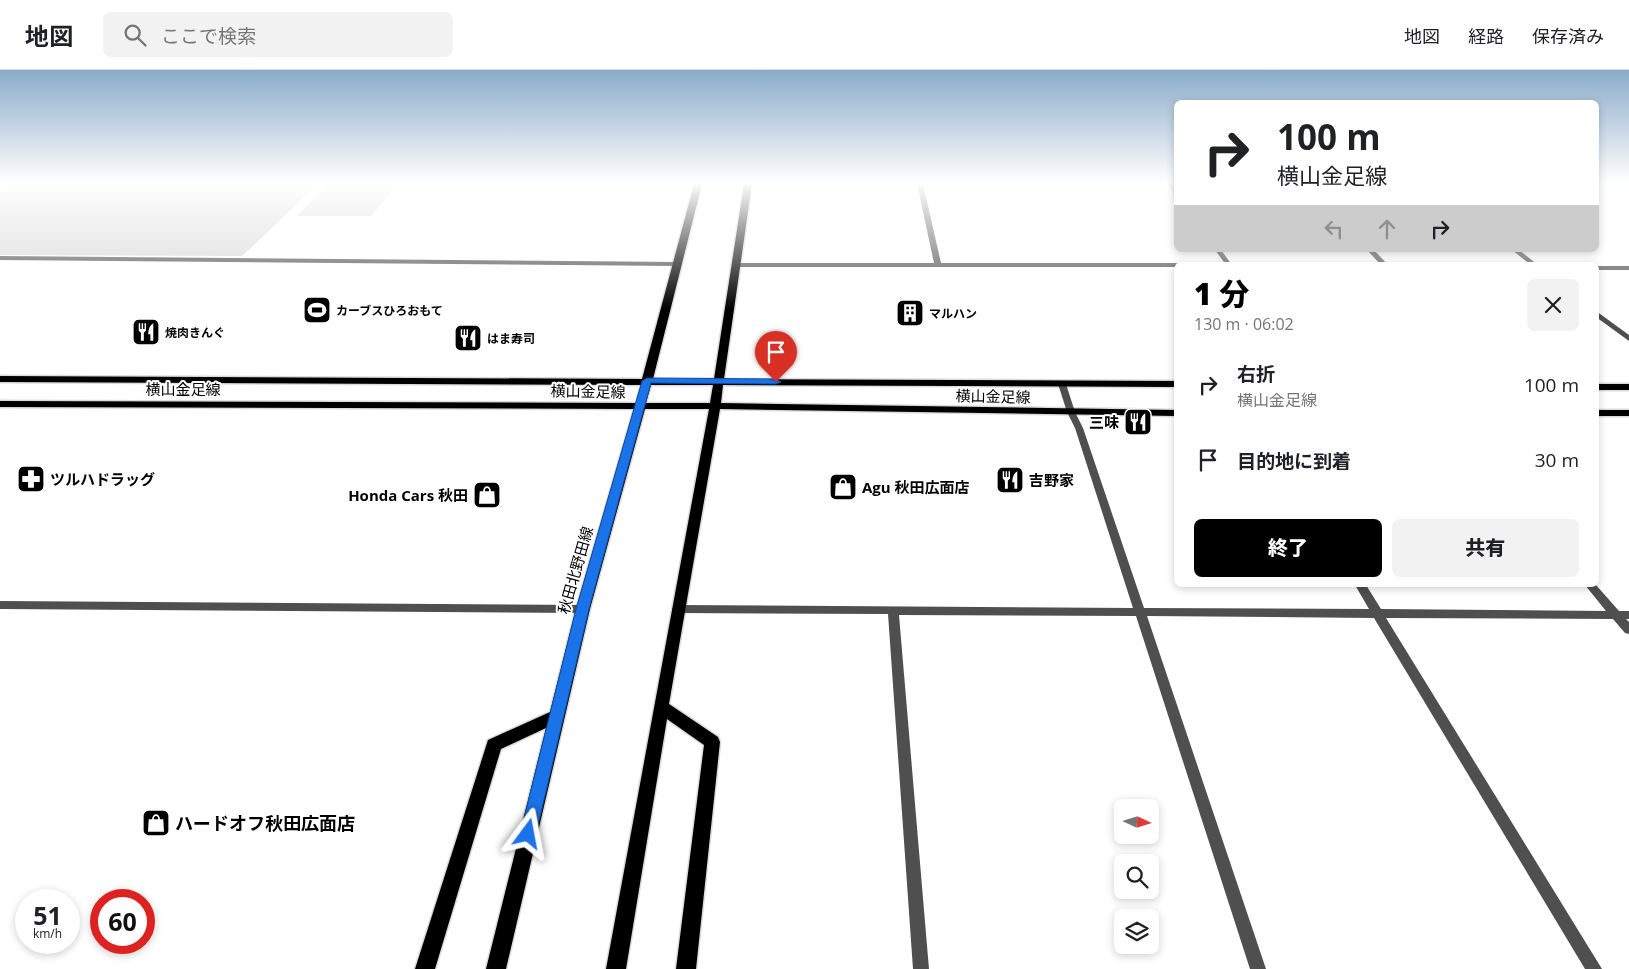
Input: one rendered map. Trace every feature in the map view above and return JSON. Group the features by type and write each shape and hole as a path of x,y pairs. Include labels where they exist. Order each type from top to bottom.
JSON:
{"main road":[{"name":"秋田北野田線","path":"496,969 555,717 583,609 647,381 687,226"},
{"path":"616,969 660,707 715,406 742,226"},
{"name":"横山金足線","path":"0,379 1174,384"},
{"path":"1599,387 1629,387"},
{"name":"横山金足線","path":"0,404 715,406 1174,413"},
{"path":"1599,413 1629,413"},
{"path":"660,707 712,742 686,969"},
{"path":"425,969 494,745 555,717"}],"street":[{"path":"929,226 938,265"},
{"path":"1372,252 1382,262"},
{"path":"1518,252 1531,262"},
{"path":"0,258 245,258 677,264"},
{"path":"737,264 1174,265"},
{"path":"1599,268 1629,268"},
{"path":"1599,315 1629,339"},
{"path":"1062,384 1071,412 1079,428 1258,969"},
{"path":"1361,587 1594,969"},
{"path":"1592,587 1629,630"},
{"path":"0,605 583,609"},
{"path":"678,609 1629,615"},
{"path":"892,610 921,969"}],"shaded area":[{"path":"0,226 274,226 242,256 0,255"}],"place":[{"name":"カーブスひろおもて","path":"317,310"},
{"name":"マルハン","path":"910,313"},
{"name":"焼肉きんぐ","path":"146,332"},
{"name":"はま寿司","path":"468,338"},
{"name":"三味","path":"1138,422"},
{"name":"ツルハドラッグ","path":"31,479"},
{"name":"吉野家","path":"1010,480"},
{"name":"Agu 秋田広面店","path":"843,487"},
{"name":"Honda Cars 秋田","path":"487,495"},
{"name":"ハードオフ秋田広面店","path":"156,823"}],"route":[{"path":"528,834 555,717 583,609 647,381 776,382"}]}
